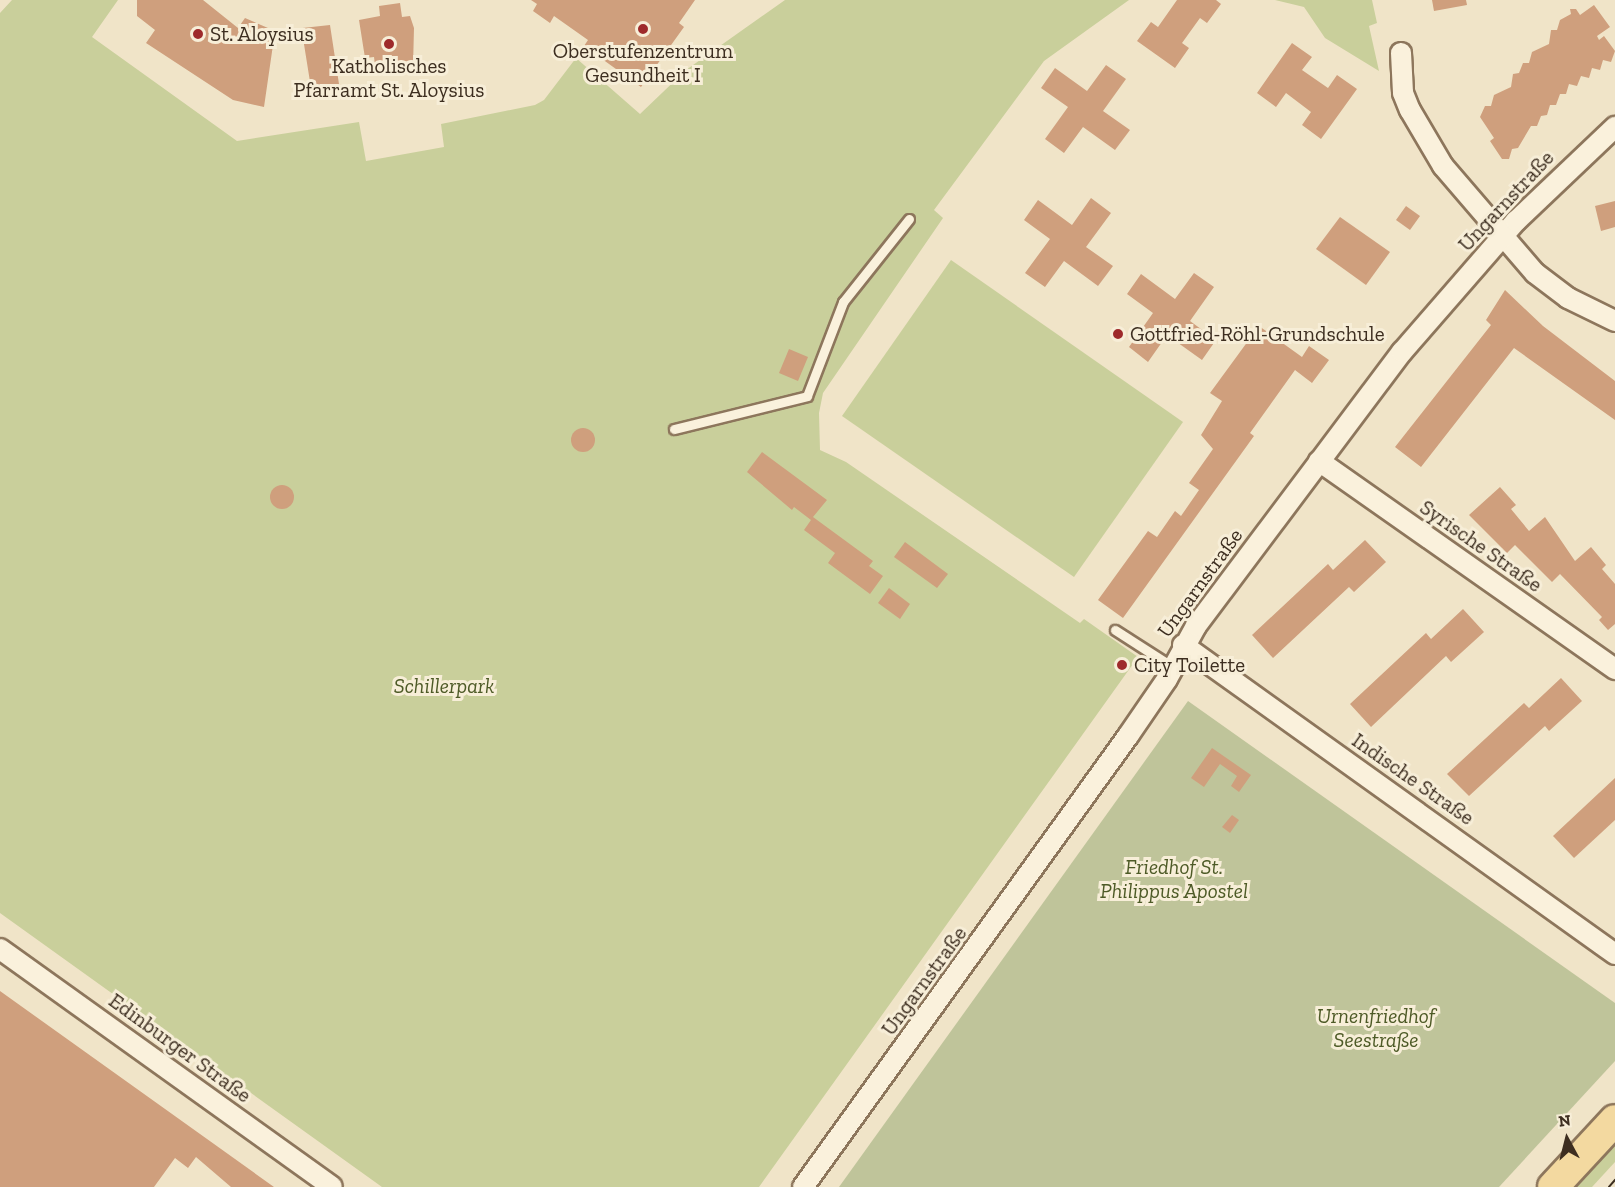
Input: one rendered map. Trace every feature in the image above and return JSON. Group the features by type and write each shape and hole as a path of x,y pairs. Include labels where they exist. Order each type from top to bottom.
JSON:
{"main road":[{"path":"1553,1187 1615,1119"}],"street":[{"path":"1401,53 1403,93 1422,134 1443,166 1502,237 1551,287 1615,321"},
{"name":"Ungarnstraße","path":"803,1187 1118,750 1167,679 1171,666 1183,645 1402,352 1502,237 1559,178 1615,127"},
{"name":"Syrische Straße","path":"1319,461 1615,669"},
{"name":"Indische Straße","path":"1183,645 1615,954"},
{"name":"Edinburger Straße","path":"0,949 332,1187"}],"lane":[{"path":"674,429 807,396 843,302 909,219"},
{"path":"1115,630 1171,666"}],"green space":[{"name":"Schillerpark","path":"12,0 118,0 92,37 237,141 359,122 366,161 444,147 441,124 535,105 544,100 576,58 640,114 686,70 785,0 1129,0 1044,61 934,210 943,218 823,393 819,413 820,450 846,462 1080,623 1084,619 1138,657 759,1187 382,1187 0,913 0,13"},
{"path":"1275,0 1372,0 1377,23 1369,26 1379,71 1325,38 1304,7"},
{"path":"951,260 1183,422 1074,577 842,416"},
{"path":"1188,701 1615,1003 1615,1061 1499,1187 839,1187"},
{"path":"1615,1133 1615,1162 1592,1187 1565,1187"}],"building":[{"path":"137,0 203,0 238,28 245,18 275,31 330,25 339,84 311,88 303,38 274,38 264,107 233,100 146,43 155,30 137,16"},
{"path":"531,0 695,0 679,23 684,27 641,87 584,46 588,40 554,16 550,23 533,11 537,4"},
{"path":"1177,0 1216,0 1221,4 1207,23 1200,18 1182,43 1189,48 1175,68 1137,41 1151,22 1158,27"},
{"path":"1432,0 1466,0 1467,5 1434,11"},
{"name":"Katholisches Pfarramt St. Aloysius","path":"400,3 402,17 410,16 414,28 413,67 376,74 374,57 365,58 359,20 380,16 379,6"},
{"path":"1594,5 1610,27 1597,36 1599,40 1604,36 1615,51 1611,62 1603,60 1600,70 1592,68 1589,78 1581,76 1577,86 1569,84 1566,94 1560,94 1556,105 1550,105 1547,115 1541,116 1537,126 1531,126 1518,148 1512,149 1509,159 1502,159 1490,141 1494,138 1480,117 1485,106 1491,106 1494,95 1511,87 1513,74 1519,73 1523,63 1529,63 1532,52 1549,44 1551,30 1557,30 1560,20 1571,14 1570,9 1576,9 1580,15"},
{"path":"1292,43 1312,57 1302,70 1328,88 1337,75 1357,89 1321,139 1302,125 1311,112 1286,93 1276,107 1257,93"},
{"path":"1106,65 1126,79 1103,111 1130,130 1115,150 1083,127 1064,153 1045,139 1068,107 1041,88 1055,68 1087,91"},
{"path":"1091,198 1111,213 1086,247 1113,266 1098,286 1064,261 1045,287 1025,273 1050,239 1024,220 1038,200 1072,225"},
{"path":"1615,201 1615,227 1601,231 1595,206"},
{"path":"1406,206 1420,216 1410,230 1396,220"},
{"path":"1340,217 1390,252 1366,285 1316,249"},
{"path":"1194,273 1214,287 1190,321 1216,340 1202,360 1167,335 1148,362 1129,347 1153,313 1127,294 1141,274 1175,299"},
{"path":"1505,290 1543,326 1615,381 1615,420 1514,348 1421,467 1395,447 1491,325 1486,320"},
{"path":"1259,326 1302,357 1309,346 1329,360 1312,383 1295,370 1250,433 1254,436 1123,618 1098,600 1148,531 1157,537 1175,511 1181,516 1199,490 1189,483 1213,449 1201,435 1222,401 1210,393"},
{"path":"789,349 808,357 798,381 779,373"},
{"path":"583,428 588,429 594,435 594,445 588,451 583,452 578,451 572,445 571,440 572,435 578,429"},
{"path":"762,452 827,500 813,517 873,561 869,566 883,576 870,594 828,563 835,553 804,530 811,520 794,507 792,510 747,472"},
{"path":"282,485 287,486 293,492 293,502 287,508 282,509 277,508 271,502 270,497 271,492 277,486"},
{"path":"1500,487 1516,505 1511,509 1529,531 1545,517 1575,561 1591,547 1606,565 1602,569 1615,584 1615,624 1608,630 1599,620 1602,617 1560,574 1552,582 1515,545 1507,553 1469,515"},
{"path":"1365,540 1386,562 1354,592 1349,587 1273,658 1252,635 1328,564 1333,570"},
{"path":"905,542 948,574 937,588 894,557"},
{"path":"889,588 910,604 900,619 878,603"},
{"path":"1463,609 1484,632 1451,662 1446,656 1371,727 1350,704 1426,633 1431,639"},
{"name":"City Toilette","path":"1118,658 1130,666 1125,672 1114,664"},
{"path":"1561,678 1582,701 1549,731 1545,726 1469,796 1447,774 1524,703 1529,708"},
{"path":"1212,748 1251,775 1239,792 1231,786 1237,776 1220,764 1204,787 1191,778"},
{"path":"1615,778 1615,820 1574,858 1553,836"},
{"path":"1232,815 1239,820 1230,833 1222,827"},
{"path":"0,991 274,1187 231,1187 196,1157 188,1168 175,1158 154,1187 0,1187"}],"tram line":[{"path":"1609,1187 1615,1180"}],"place":[{"name":"Oberstufenzentrum Gesundheit I","path":"643,29"},
{"name":"St. Aloysius","path":"198,34"},
{"name":"Katholisches Pfarramt St. Aloysius","path":"389,44"},
{"name":"Gottfried-Röhl-Grundschule","path":"1118,334"},
{"name":"City Toilette","path":"1122,665"}],"park label":[{"name":"Friedhof St. Philippus Apostel","path":"1174,879"},
{"name":"Urnenfriedhof Seestraße","path":"1376,1028"}]}
